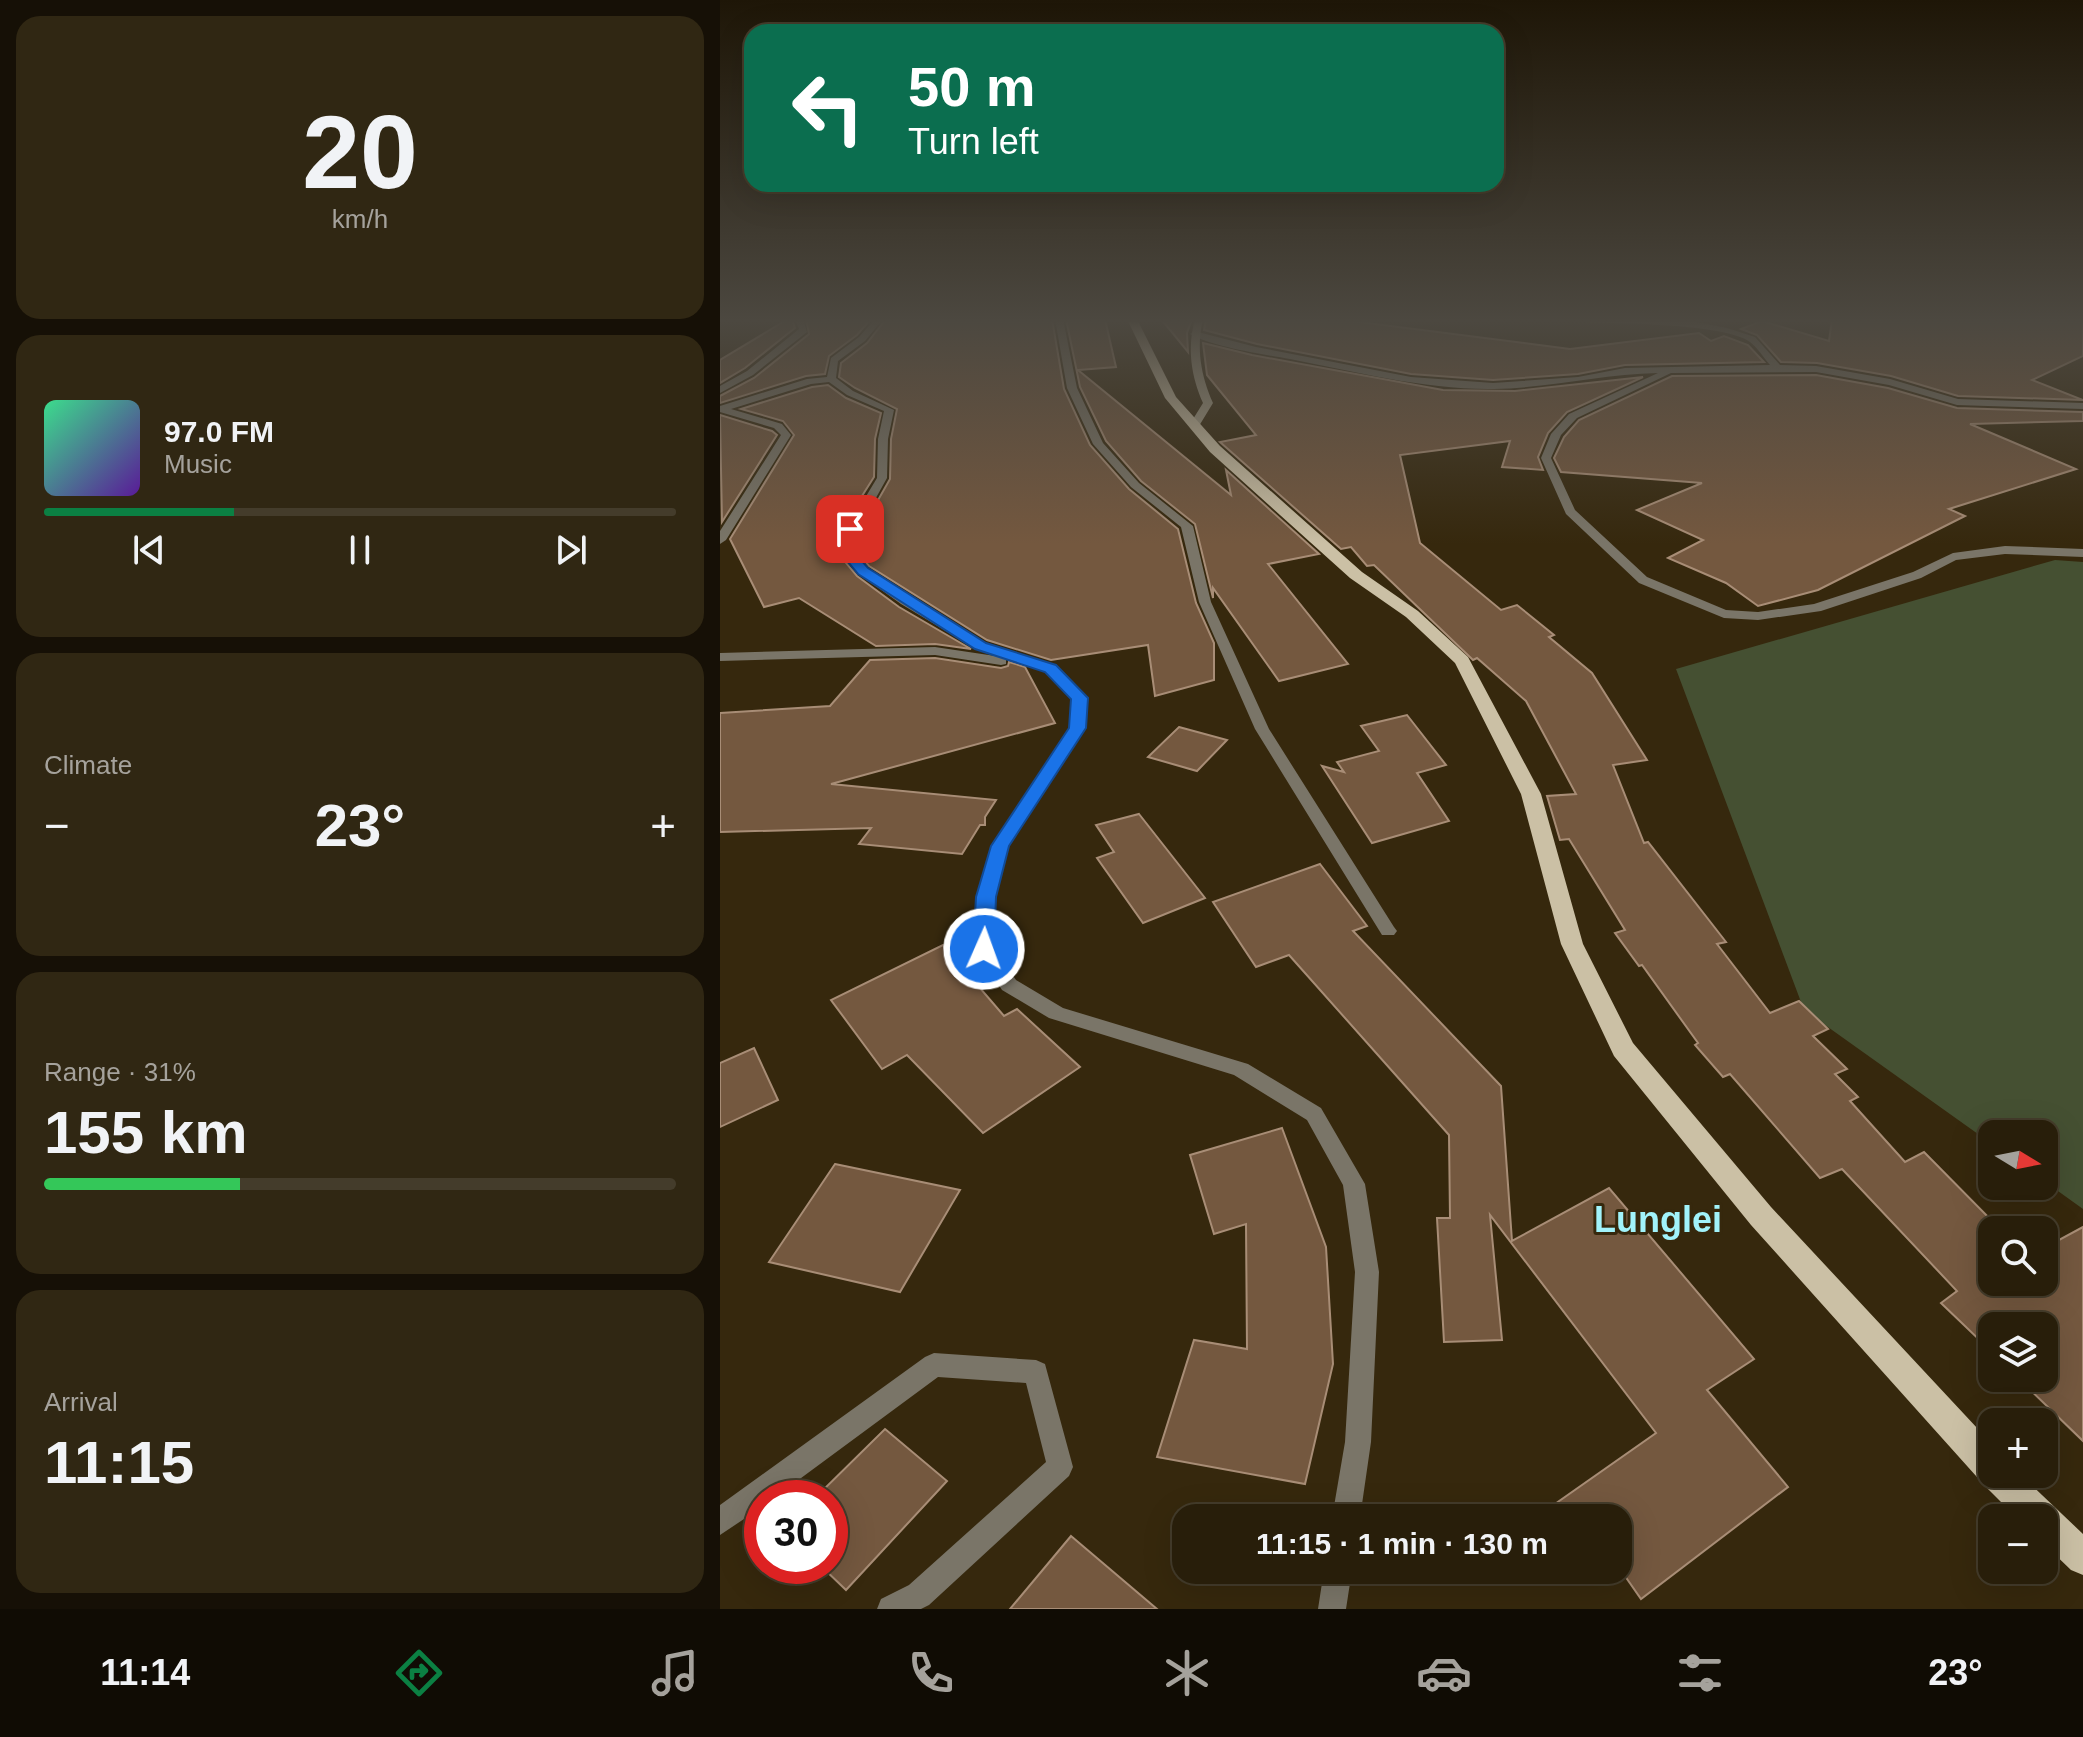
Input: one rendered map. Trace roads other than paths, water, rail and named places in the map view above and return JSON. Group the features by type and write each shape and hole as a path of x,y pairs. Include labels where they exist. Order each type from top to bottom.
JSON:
{"main road":[{"path":"1169,394 1215,449 1251,483 1356,575 1412,614 1462,661 1531,794 1572,944 1623,1049 1761,1216 1978,1453"},
{"path":"1195,424 1208,403 1204,394"},
{"path":"2011,1488 2026,1504"},
{"path":"2058,1535 2083,1558"}],"street":[{"path":"720,409 768,394"},
{"path":"852,394 889,410 883,439 882,478 839,543 863,571 981,646 1050,668 1079,698 1078,728 1000,846 986,897 984,949 1009,985 1056,1013 1241,1069 1314,1114 1354,1184 1367,1272 1358,1442 1348,1504"},
{"path":"1075,394 1098,444 1135,485 1187,526 1205,602 1262,729 1388,931"},
{"path":"1620,394 1573,416 1556,434 1546,458 1570,512 1643,580 1724,614 1758,616 1816,608 1917,575 1953,557 2005,550 2083,553"},
{"path":"1930,394 1957,402 2083,406"},
{"path":"720,409 778,426 786,435 720,540"},
{"path":"720,657 935,651 1050,668"},
{"path":"720,1521 934,1365 1036,1372 1060,1467 919,1595 891,1609"},
{"path":"1332,1609 1336,1584"}],"district":[{"name":"Lunglei","path":"1658,1219"}]}
